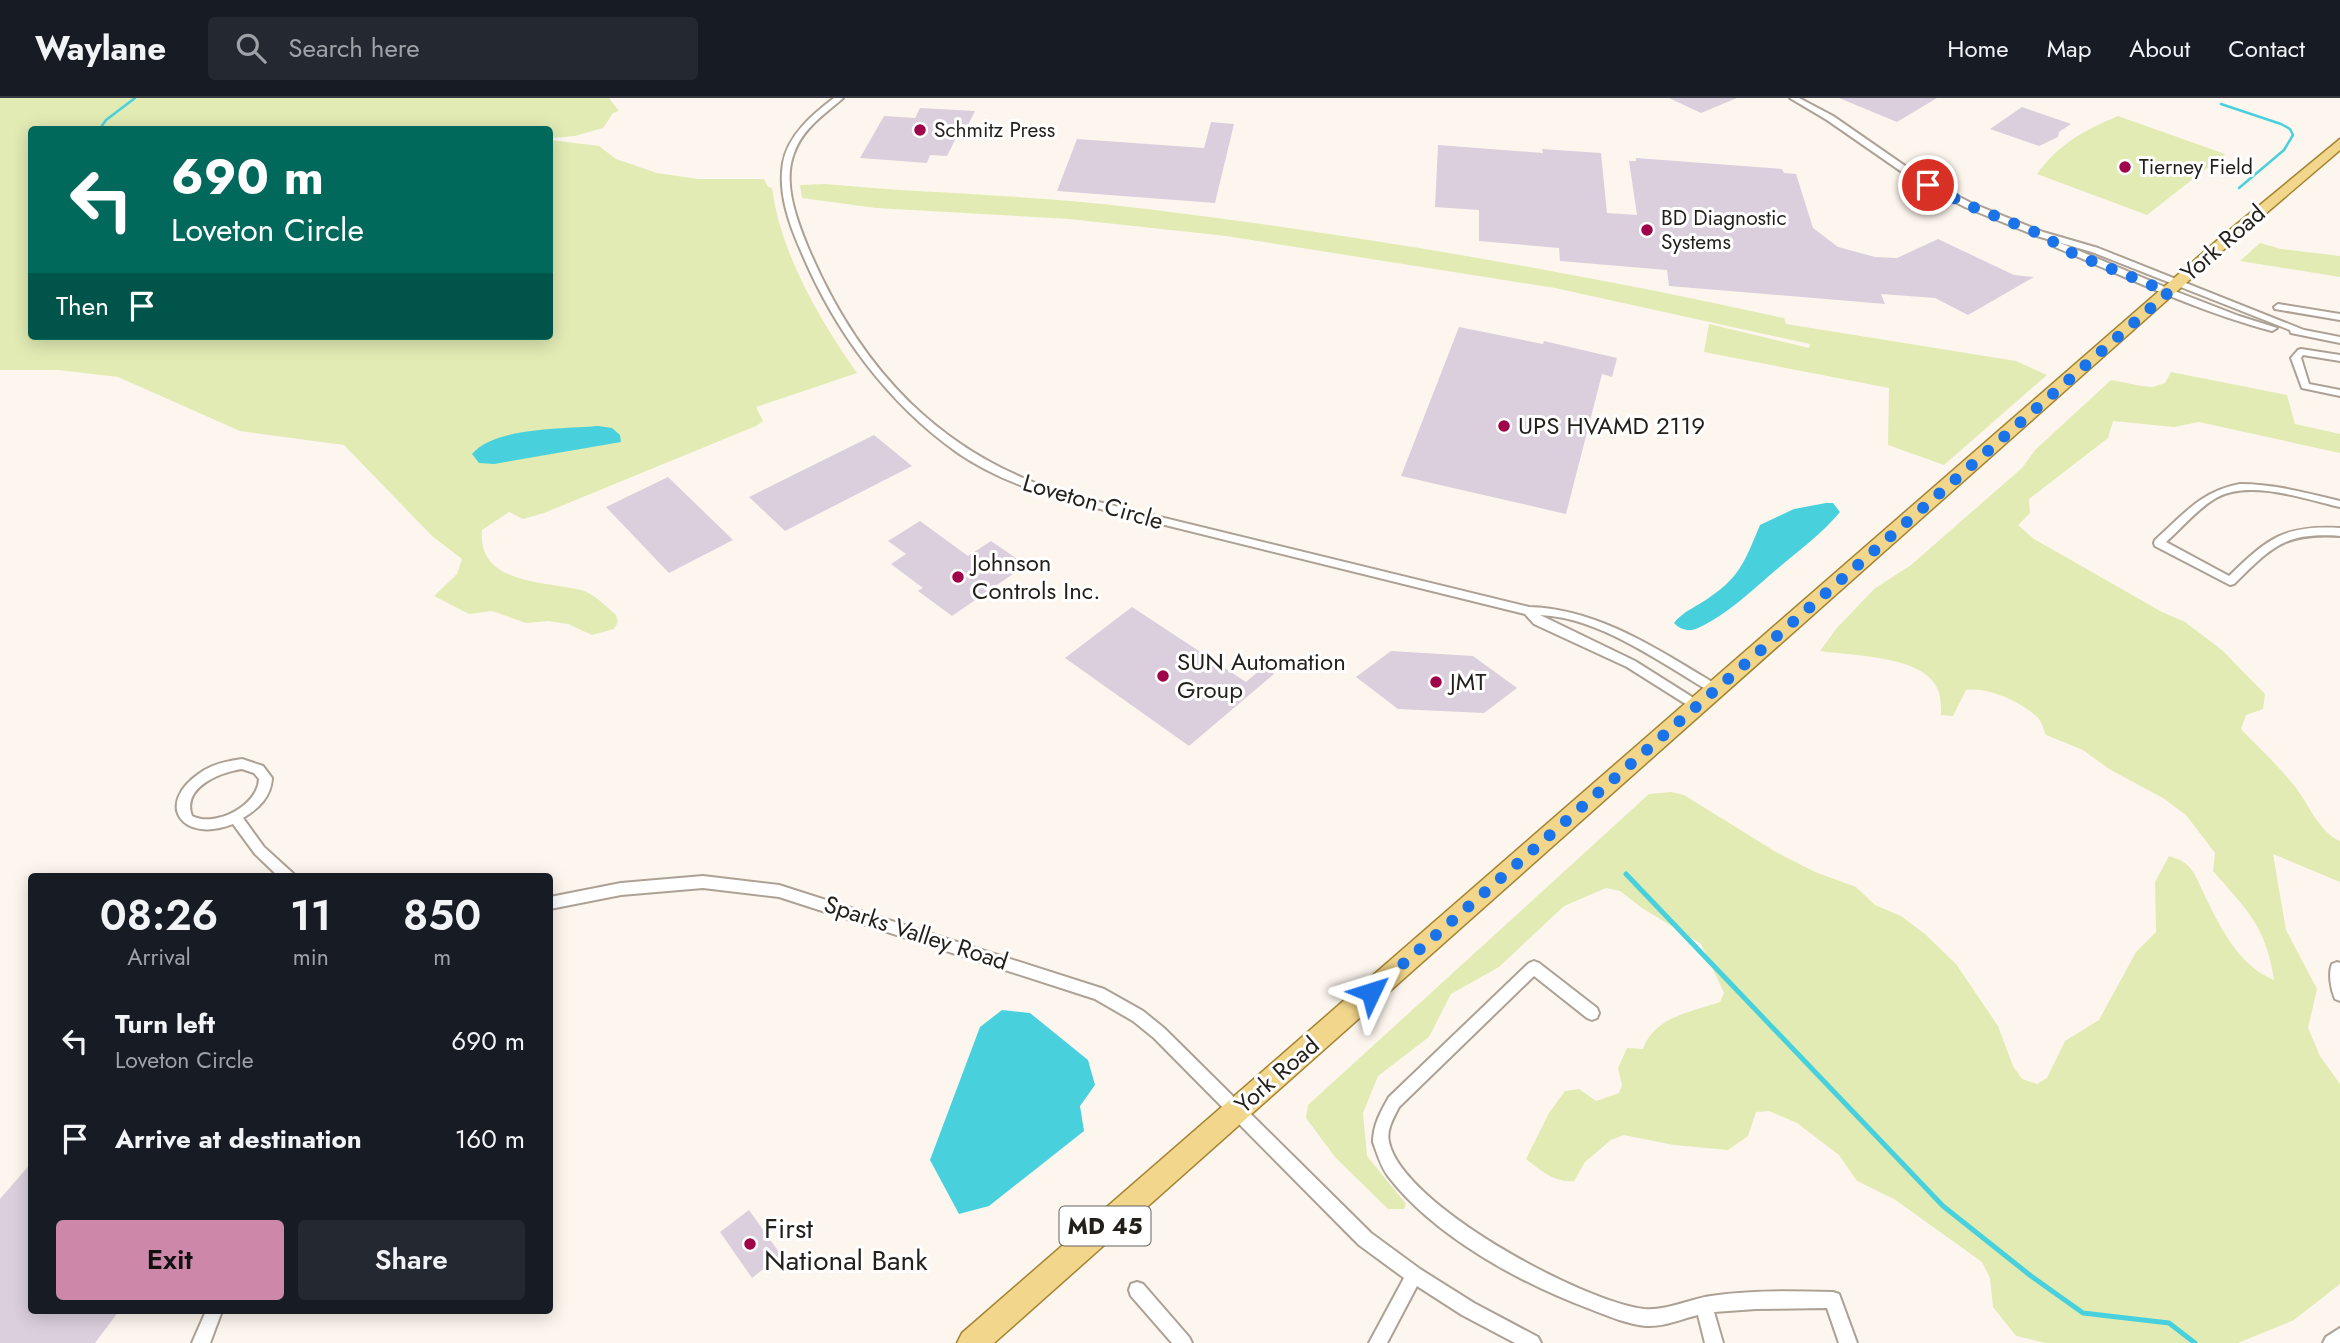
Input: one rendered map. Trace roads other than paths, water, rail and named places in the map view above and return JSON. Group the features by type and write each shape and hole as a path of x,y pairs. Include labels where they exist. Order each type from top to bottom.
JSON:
{"main road":[{"name":"York Road","path":"972,1343 1705,697 2340,143"}],"street":[{"name":"Loveton Circle","path":"839,98 809,122 789,156 786,180 794,224 807,256 869,363 921,417 961,450 1015,480 1068,498 1529,611 1545,609 1600,627 1645,649 1705,697"},
{"path":"1794,98 1830,118 1928,185 1968,205 2040,234 2074,254 2173,288 2259,325 2340,340"},
{"path":"2278,307 2340,317"},
{"path":"2340,358 2301,352 2296,358 2305,386 2340,393"},
{"path":"2340,504 2255,488 2226,489 2213,495 2159,543 2230,580 2277,537 2309,530 2340,532"},
{"name":"Loveton Circle","path":"1529,611 1538,621 1705,697"},
{"path":"242,764 254,766 262,771 266,779 265,789 254,805 236,818 222,824 197,825 188,821 182,806 192,787 214,771 242,764"},
{"path":"236,818 252,844 283,873"},
{"name":"Sparks Valley Road","path":"553,902 621,889 704,882 765,888 817,901 1099,994 1129,1010 1159,1033 1365,1239 1414,1275 1468,1309 1532,1343"},
{"path":"1592,1013 1534,967 1394,1102 1384,1120 1381,1143 1391,1169 1415,1196 1452,1226 1504,1259 1573,1294 1644,1317 1742,1300 1833,1300 1848,1343"},
{"path":"2340,969 2337,968 2340,994"},
{"path":"1378,1343 1414,1275"},
{"path":"1137,1290 1183,1343"},
{"path":"1704,1305 1714,1343"},
{"path":"201,1343 214,1314"},
{"path":"2332,1343 2340,1337"}],"water":[{"path":"598,426 612,428 620,435 621,442 494,464 479,463 472,454 482,445 513,434"},
{"path":"1833,503 1840,512 1739,602 1709,623 1695,629 1682,629 1674,623 1729,582 1746,557 1760,525 1794,509"},
{"path":"1002,1010 1030,1013 1088,1060 1095,1085 1080,1106 1084,1131 989,1206 959,1214 930,1160 980,1027"}],"waterway":[{"path":"102,126 135,98"},
{"path":"2221,104 2281,124 2290,129 2293,135 2284,150 2239,188"},
{"path":"1626,874 1943,1206 2031,1276 2083,1313 2169,1323 2195,1343"}],"place":[{"name":"Schmitz Press","path":"920,130"},
{"name":"Tierney Field","path":"2125,167"},
{"name":"BD Diagnostic Systems","path":"1647,230"},
{"name":"UPS HVAMD 2119","path":"1504,426"},
{"name":"Johnson Controls Inc.","path":"958,577"},
{"name":"SUN Automation Group","path":"1163,676"},
{"name":"JMT","path":"1436,682"},
{"name":"First National Bank","path":"750,1244"}]}
